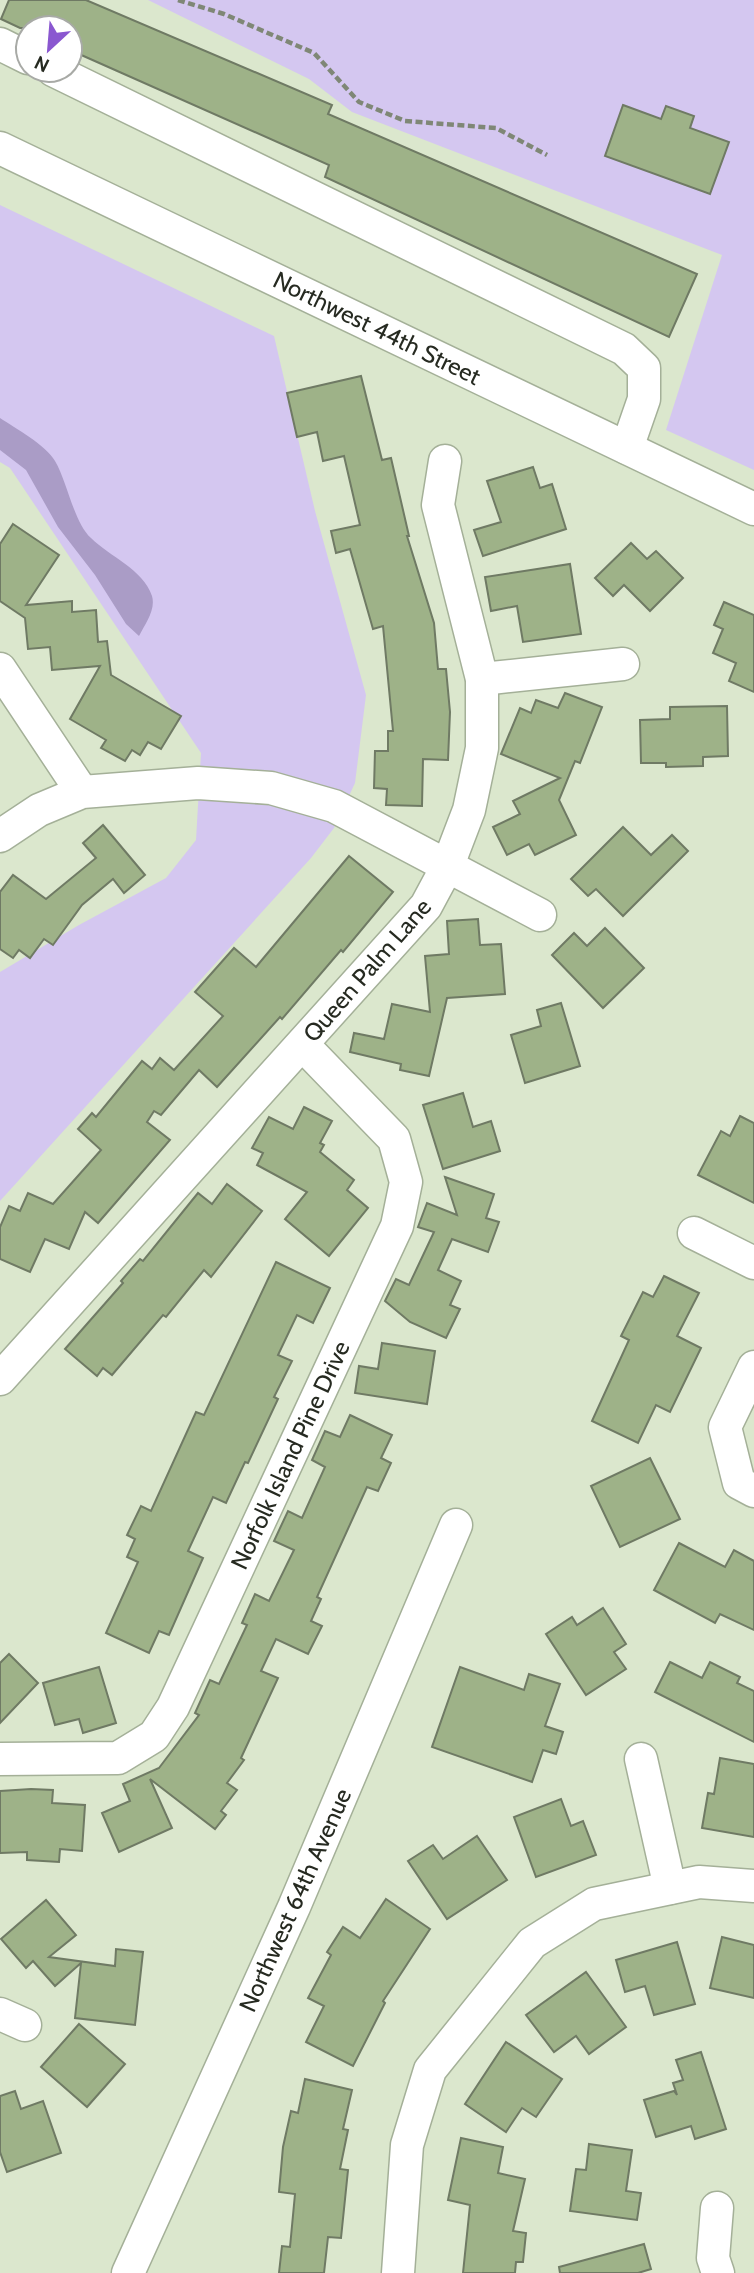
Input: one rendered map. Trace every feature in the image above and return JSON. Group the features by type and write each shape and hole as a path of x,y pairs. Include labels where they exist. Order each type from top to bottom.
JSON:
{"street":[{"path":"82,84 624,349 644,368 644,399 627,448"},
{"name":"Northwest 44th Street","path":"0,148 754,509"},
{"name":"Queen Palm Lane","path":"0,1379 426,906 448,865 469,810 482,748 482,679 438,505 445,461"},
{"path":"482,679 623,664"},
{"path":"0,669 82,792"},
{"path":"0,836 39,810 82,792 198,783 271,788 334,806 540,915"},
{"name":"Norfolk Island Pine Drive","path":"0,1759 118,1758 154,1736 173,1707 397,1226 406,1182 394,1139 303,1045"},
{"path":"694,1233 754,1263"},
{"path":"746,1487 726,1427 754,1367"},
{"name":"Northwest 64th Avenue","path":"128,2273 294,1907 456,1525"},
{"path":"641,1759 670,1888"},
{"path":"398,2273 407,2145 430,2070 532,1943 594,1904 699,1882 754,1886"},
{"path":"717,2208 713,2258 718,2273"}],"path":[{"path":"177,0 224,14 314,53 359,102 405,121 496,128 547,155"}],"shaded area":[{"path":"148,0 754,0 754,470 666,430 722,255 352,112 309,79"},
{"path":"0,205 274,336 315,511 366,695 355,783 334,828 311,858 0,1201 0,972 166,878 196,840 201,753 10,468 0,462"},
{"path":"0,418 30,437 51,455 85,531 134,571 148,587 153,606 139,636 126,624 95,575 58,527 26,470 0,450"}],"building":[{"path":"9,0 86,0 332,105 328,114 697,274 669,337 325,177 329,165 84,56 84,14 14,14 14,25 1,19"},
{"path":"623,105 661,119 666,106 694,116 690,128 729,142 710,194 605,156"},
{"path":"361,376 382,460 391,458 407,536 434,623 438,669 446,669 450,712 448,760 423,759 422,806 386,805 387,789 374,788 375,751 388,751 388,731 393,731 383,626 373,629 350,549 336,553 331,531 360,525 344,456 323,461 317,432 297,437 287,393"},
{"path":"533,467 540,488 552,484 566,529 483,556 474,530 501,522 487,481"},
{"path":"13,524 59,555 26,605 72,601 72,612 96,610 98,642 107,641 111,675 181,716 161,749 148,742 140,755 132,750 125,761 101,748 106,740 70,719 100,666 52,670 50,647 28,649 25,618 0,601 0,544"},
{"path":"631,543 647,559 656,551 683,578 650,611 624,585 613,596 595,578"},
{"path":"570,564 581,634 523,642 517,606 491,611 485,577"},
{"path":"724,602 754,615 754,692 729,681 736,663 713,653 723,629 714,625"},
{"path":"565,693 602,707 580,763 575,761 559,800 576,835 535,855 529,844 507,855 493,827 520,814 513,801 560,778 501,754 520,708 531,713 536,700 558,708"},
{"path":"727,706 728,756 703,757 703,766 666,767 666,763 641,763 640,720 670,719 670,707"},
{"path":"103,825 145,875 124,893 113,879 82,905 53,945 44,939 30,958 19,950 13,958 0,949 0,892 13,875 46,899 96,858 83,843"},
{"path":"623,827 651,855 672,835 688,851 623,916 596,889 588,896 571,879"},
{"path":"349,856 393,892 343,952 341,950 282,1019 280,1017 217,1087 199,1070 161,1115 154,1111 147,1122 170,1140 98,1223 85,1212 69,1249 45,1239 30,1272 0,1259 0,1227 9,1206 20,1211 28,1193 53,1204 101,1150 78,1129 92,1113 96,1117 142,1061 152,1069 160,1058 174,1070 223,1016 195,992 234,948 256,967"},
{"path":"478,919 480,945 501,944 505,994 447,998 429,1076 400,1070 401,1064 350,1052 354,1033 384,1039 392,1004 430,1012 425,956 449,954 447,921"},
{"path":"605,928 644,968 603,1008 552,955 574,933 587,946"},
{"path":"561,1003 580,1066 525,1083 511,1035 541,1026 537,1010"},
{"path":"463,1093 473,1127 491,1121 500,1151 443,1169 423,1105"},
{"path":"304,1107 332,1121 320,1143 324,1145 320,1152 354,1180 347,1190 368,1208 329,1256 285,1219 307,1192 257,1165 263,1153 252,1148 269,1117 293,1129"},
{"path":"740,1116 754,1123 754,1203 698,1175 721,1131 730,1136"},
{"path":"445,1177 494,1194 486,1218 499,1222 488,1252 452,1239 438,1270 461,1281 450,1305 460,1309 446,1338 410,1322 385,1301 396,1279 409,1285 434,1232 418,1227 427,1203 457,1215"},
{"path":"227,1184 262,1211 211,1277 204,1270 166,1317 163,1315 112,1375 103,1368 97,1376 65,1349 123,1283 121,1281 140,1259 143,1261 198,1193 212,1204"},
{"path":"276,1262 330,1288 313,1323 297,1315 278,1355 292,1361 274,1397 278,1399 226,1503 213,1497 188,1551 203,1558 169,1635 159,1631 149,1653 106,1633 138,1562 127,1557 135,1539 127,1535 141,1506 151,1511 196,1412 204,1415"},
{"path":"664,1276 699,1293 677,1336 701,1348 670,1412 656,1405 638,1443 592,1421 629,1340 621,1336 643,1292 653,1297"},
{"path":"382,1343 435,1351 427,1404 355,1393 359,1366 378,1369"},
{"path":"350,1415 392,1435 381,1458 391,1463 378,1491 367,1487 317,1597 321,1599 311,1621 322,1626 308,1654 276,1639 261,1671 278,1678 241,1758 244,1760 227,1783 237,1790 221,1811 226,1815 215,1829 150,1779 172,1828 119,1852 102,1813 130,1801 123,1784 159,1768 199,1715 195,1713 210,1680 219,1684 247,1625 242,1623 255,1594 269,1601 294,1550 274,1541 288,1511 302,1518 325,1467 312,1460 325,1431 340,1437"},
{"path":"650,1458 680,1519 620,1547 591,1486"},
{"path":"679,1543 725,1567 734,1550 754,1561 754,1630 720,1614 715,1623 654,1590"},
{"path":"603,1608 626,1644 614,1652 626,1669 586,1695 546,1634 572,1617 577,1625"},
{"path":"9,1654 38,1683 0,1723 0,1663"},
{"path":"670,1662 702,1678 710,1662 740,1677 737,1683 754,1691 754,1742 655,1692"},
{"path":"99,1667 116,1723 83,1733 79,1719 55,1725 43,1683"},
{"path":"460,1667 524,1690 529,1674 560,1684 545,1726 563,1732 556,1754 543,1750 532,1782 432,1747"},
{"path":"720,1758 754,1764 754,1837 702,1828 708,1793 714,1794"},
{"path":"53,1790 52,1803 85,1805 82,1851 60,1849 59,1862 27,1860 27,1852 0,1853 0,1791"},
{"path":"561,1799 571,1826 583,1821 596,1855 536,1877 514,1817"},
{"path":"477,1836 507,1880 447,1919 408,1861 433,1845 443,1859"},
{"path":"386,1899 430,1929 383,2001 385,2003 353,2066 306,2042 324,2006 308,1998 331,1955 327,1952 343,1927 360,1938"},
{"path":"46,1900 76,1935 49,1957 115,1966 116,1949 143,1952 135,2025 75,2018 81,1963 55,1986 33,1961 26,1968 1,1939"},
{"path":"722,1937 754,1945 754,1998 710,1988"},
{"path":"677,1942 695,2004 654,2015 645,1986 625,1992 616,1960"},
{"path":"586,1972 626,2027 589,2054 576,2036 554,2052 526,2015"},
{"path":"79,2024 125,2064 87,2107 41,2067"},
{"path":"506,2042 562,2079 536,2117 522,2108 506,2132 465,2104"},
{"path":"701,2052 726,2129 695,2139 691,2126 656,2137 644,2100 674,2091 677,2095 673,2083 683,2080 676,2060"},
{"path":"305,2079 352,2090 343,2129 348,2130 340,2169 348,2170 341,2238 328,2237 324,2273 279,2273 282,2246 290,2247 295,2194 279,2192 283,2147 291,2111 298,2113"},
{"path":"15,2091 21,2109 43,2101 61,2153 7,2172 0,2152 0,2096"},
{"path":"461,2138 503,2147 498,2173 525,2179 513,2231 526,2233 523,2262 516,2262 515,2273 463,2273 470,2205 448,2200"},
{"path":"589,2144 632,2150 626,2191 641,2193 637,2220 570,2211 576,2169 586,2170"},
{"path":"644,2244 651,2269 638,2273 560,2273 559,2267"}]}
